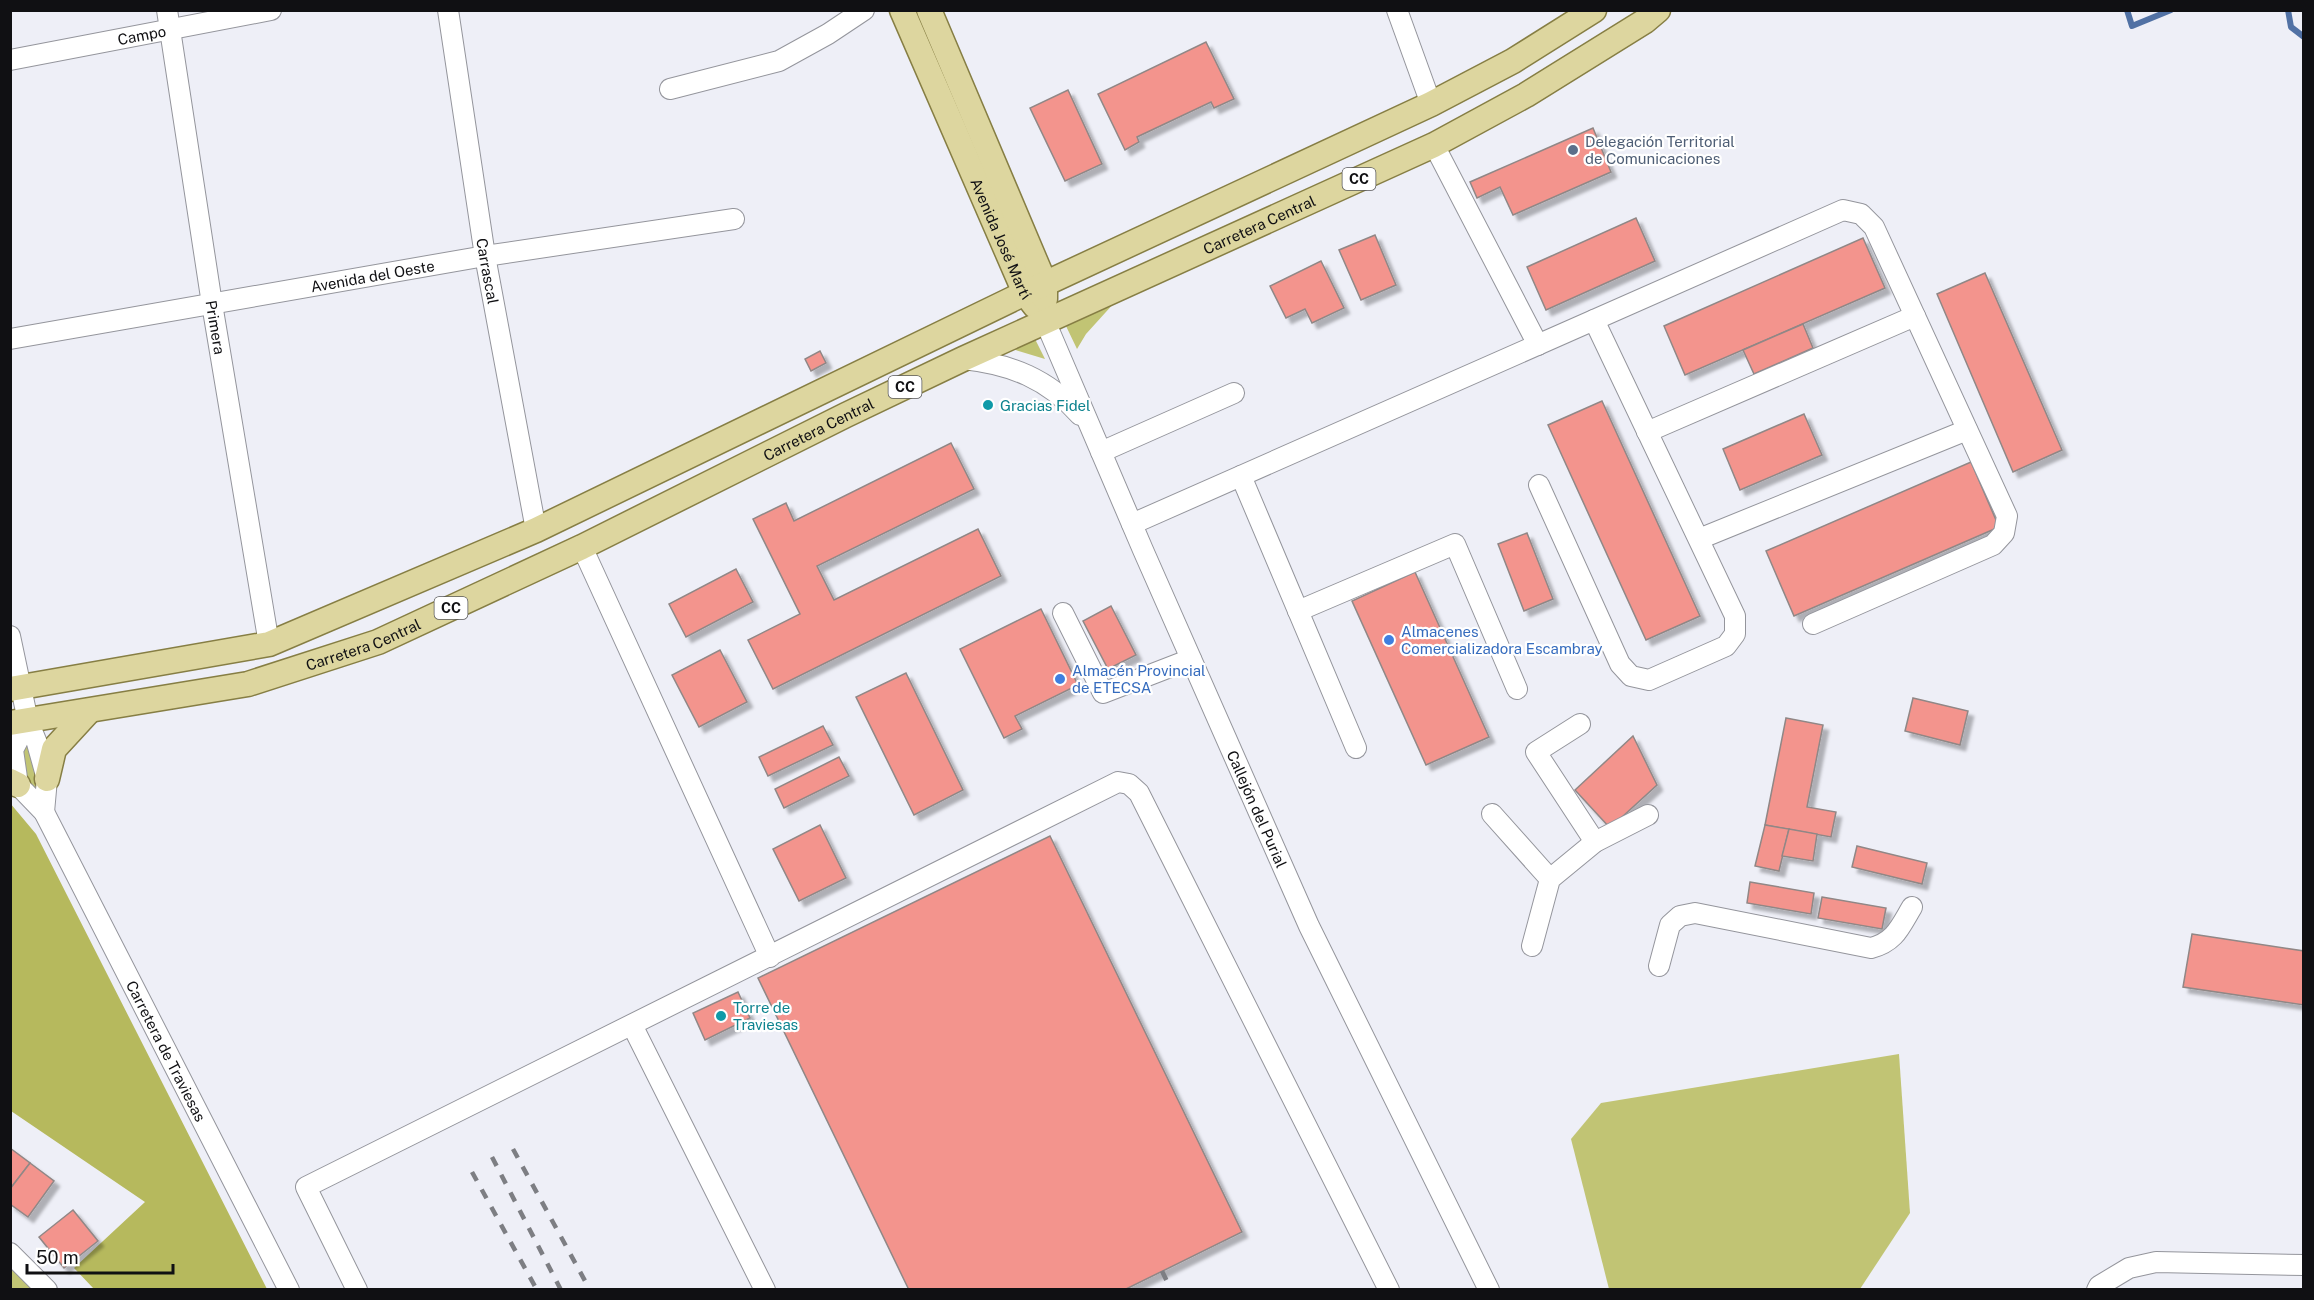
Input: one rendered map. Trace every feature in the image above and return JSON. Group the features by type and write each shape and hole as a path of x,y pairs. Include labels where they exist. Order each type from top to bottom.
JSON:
{"main road":[{"name":"Avenida José Martí","path":"902,10 1035,289"},
{"name":"Avenida José Martí","path":"928,10 1035,289 1045,321"},
{"name":"CC","path":"16,688 269,644 536,530 1035,289 1431,104 1513,61 1594,10"},
{"name":"Carretera Central","path":"19,722 248,684 378,642 582,547 963,359 1434,145 1526,94 1658,10"},
{"path":"1431,104 1434,145"},
{"path":"47,779 54,749 89,711"}],"street":[{"name":"Campo","path":"10,60 168,19 271,10"},
{"name":"Carrascal","path":"448,10 485,256 536,530"},
{"path":"670,88 779,61 828,34 864,10"},
{"path":"1397,10 1431,104"},
{"name":"Primera","path":"168,19 212,304 269,644"},
{"path":"1434,145 1538,345"},
{"path":"1132,524 1843,210 1861,214 1874,227 2007,516 2004,533 1993,545 1813,624"},
{"name":"Avenida del Oeste","path":"10,339 485,256 734,219"},
{"path":"1647,432 1915,316"},
{"path":"1539,485 1620,664 1632,676 1649,680 1726,646 1735,634 1735,616 1594,320"},
{"name":"Callejón del Purial","path":"1045,321 1309,926 1489,1290"},
{"path":"963,359 994,362 1034,377 1067,400 1090,426"},
{"path":"1101,452 1234,393"},
{"path":"1698,539 1967,430"},
{"path":"1241,476 1356,748"},
{"path":"1298,611 1455,544 1517,690"},
{"path":"582,547 770,957"},
{"path":"1063,613 1103,693 1191,659"},
{"path":"10,636 19,722 37,744 47,779 44,812"},
{"name":"Carretera de Traviesas","path":"19,722 13,750 14,783 44,812 289,1290"},
{"path":"1580,724 1536,752 1595,842"},
{"path":"357,1290 306,1187 1118,782 1129,784 1138,794 1389,1290"},
{"path":"1492,814 1550,879"},
{"path":"1532,946 1550,879 1595,842 1648,815"},
{"path":"1659,966 1670,925 1680,916 1695,913 1871,948 1885,945 1896,933 1912,907"},
{"path":"632,1025 765,1290"},
{"path":"10,1253 47,1290"},
{"path":"2097,1290 2099,1286 2129,1268 2156,1262 2304,1265"}],"green space":[{"path":"1115,302 1086,334 1077,349 1066,326"},
{"path":"1035,339 1045,359 1012,349"},
{"path":"28,742 39,773 35,793 24,774 22,745"},
{"path":"10,803 36,834 267,1289 94,1289 74,1268 145,1202 11,1111"},
{"path":"1899,1054 1910,1213 1860,1289 1609,1289 1571,1139 1601,1103"},
{"path":"11,1268 32,1289 11,1289"}],"building":[{"path":"1206,42 1234,99 1214,108 1211,102 1137,137 1139,142 1125,150 1098,94"},
{"path":"1068,90 1102,164 1065,181 1030,108"},
{"name":"Delegación Territorial de Comunicaciones","path":"1593,128 1611,172 1513,215 1500,187 1477,198 1470,182"},
{"path":"1636,218 1655,261 1546,310 1527,267"},
{"path":"1375,235 1396,285 1361,300 1339,250"},
{"path":"1863,238 1885,288 1685,375 1664,326"},
{"path":"1321,261 1344,308 1312,323 1305,309 1286,318 1270,286"},
{"path":"1985,273 2062,450 2013,472 1937,294"},
{"path":"1803,324 1813,348 1754,374 1743,350"},
{"path":"820,351 826,363 811,371 805,359"},
{"path":"1602,401 1700,616 1646,640 1548,425"},
{"path":"1804,414 1822,455 1740,490 1723,449"},
{"path":"951,443 974,489 817,566 834,600 978,529 1001,576 773,689 748,640 800,614 753,519 786,503 794,521"},
{"path":"1971,462 1999,527 1794,616 1766,551"},
{"path":"1527,533 1553,599 1524,611 1498,544"},
{"path":"736,569 753,602 686,637 669,604"},
{"path":"1415,572 1489,737 1426,765 1352,601"},
{"path":"1111,606 1136,655 1108,669 1083,621"},
{"path":"1041,609 1078,685 1015,716 1022,729 1004,738 960,649"},
{"path":"720,650 747,702 699,727 672,675"},
{"path":"906,673 963,790 914,815 856,697"},
{"path":"1913,698 1968,711 1960,745 1905,731"},
{"path":"1786,718 1823,725 1807,807 1836,812 1831,837 1765,825"},
{"path":"823,726 833,745 768,776 759,757"},
{"path":"1633,736 1657,785 1610,828 1575,790"},
{"path":"839,757 849,776 784,808 775,789"},
{"path":"820,825 846,878 799,901 773,849"},
{"path":"1765,825 1789,829 1779,871 1755,866"},
{"path":"1789,829 1817,834 1813,861 1782,856"},
{"path":"1050,836 1242,1232 1124,1290 909,1290 758,978"},
{"path":"1857,846 1927,863 1922,884 1852,867"},
{"path":"1750,882 1814,893 1811,914 1747,903"},
{"path":"1822,897 1886,908 1882,929 1818,918"},
{"path":"2192,934 2304,951 2304,1005 2183,987"},
{"name":"Torre de Traviesas","path":"738,992 750,1018 705,1040 693,1013"},
{"path":"10,1148 30,1163 10,1189"},
{"path":"30,1163 54,1181 28,1217 10,1204 10,1189"},
{"path":"73,1210 98,1241 64,1268 39,1237"}],"waterway":[{"path":"2127,10 2132,26 2171,10"},
{"path":"2288,10 2291,27 2304,37"}],"railway":[{"path":"513,1149 590,1290"},
{"path":"492,1157 561,1290"},
{"path":"472,1172 537,1290"},
{"path":"1162,1271 1171,1290"}],"place":[{"name":"Delegación Territorial de Comunicaciones","path":"1573,150"},
{"name":"Gracias Fidel","path":"988,405"},
{"name":"Almacenes Comercializadora Escambray","path":"1389,640"},
{"name":"Almacén Provincial de ETECSA","path":"1060,679"},
{"name":"Torre de Traviesas","path":"721,1016"}]}
